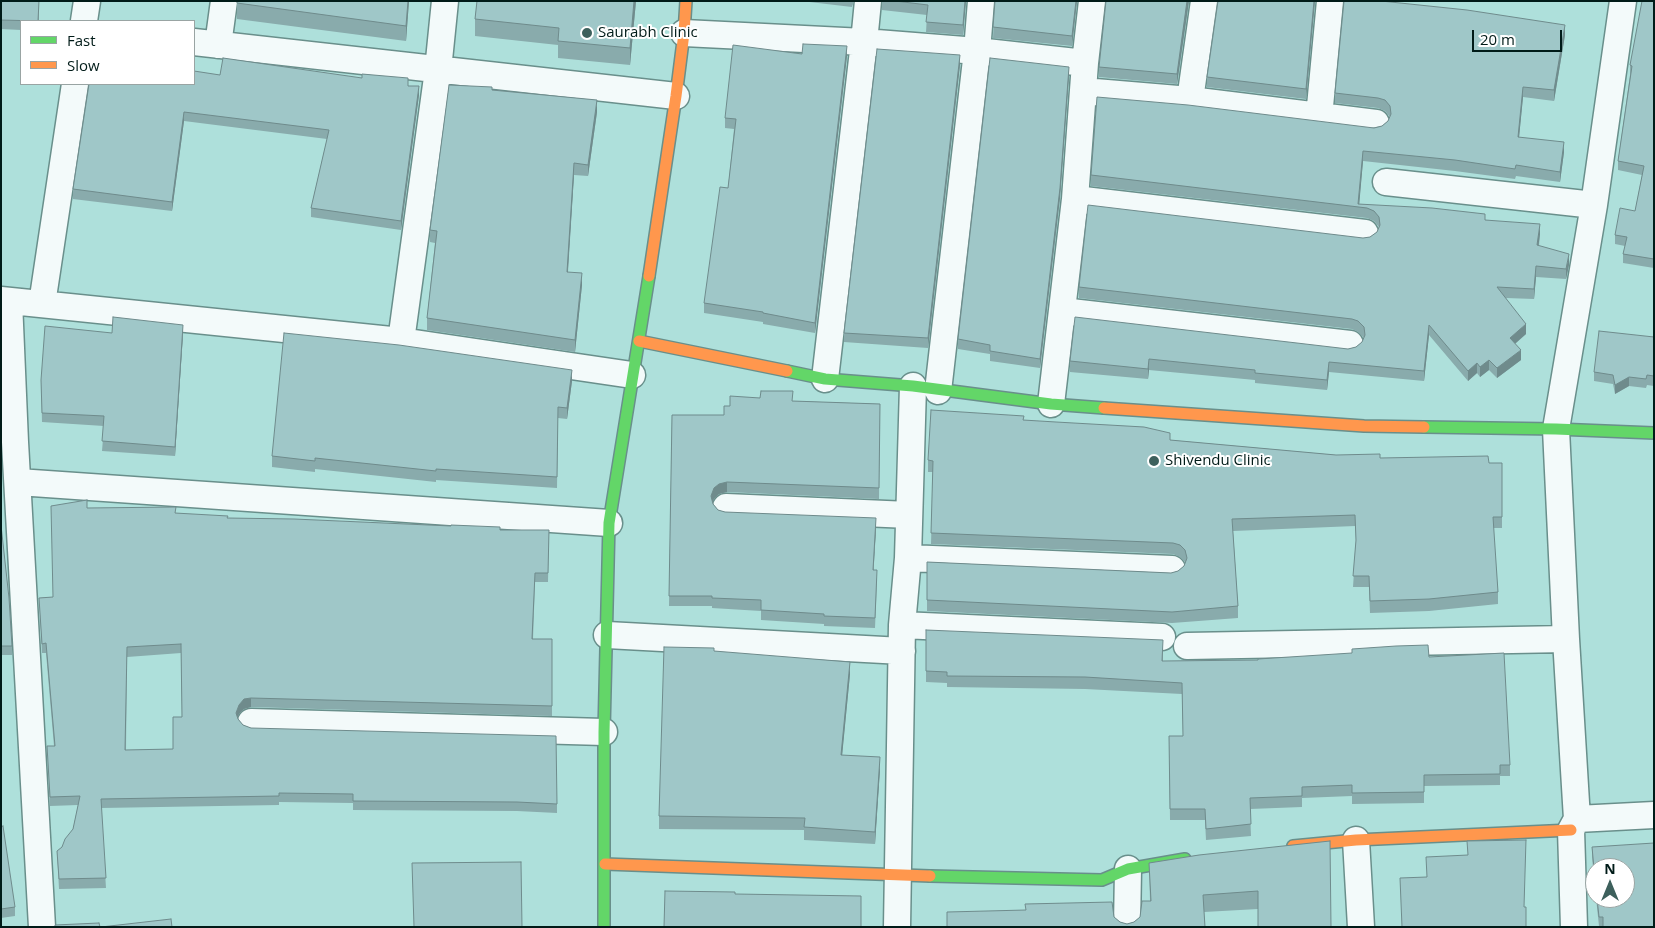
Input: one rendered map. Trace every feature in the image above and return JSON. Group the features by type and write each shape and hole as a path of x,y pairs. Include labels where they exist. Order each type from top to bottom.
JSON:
{"street":[{"path":"84,20 87,1"},
{"path":"224,1 206,44 676,96"},
{"path":"402,340 438,70 445,1"},
{"path":"604,927 604,732 609,522 639,341 676,96 686,1"},
{"path":"824,379 868,1"},
{"path":"938,391 977,51 980,1"},
{"path":"1051,404 1075,199 1085,63 1092,1"},
{"path":"1190,100 1204,1"},
{"path":"1319,117 1330,1"},
{"path":"1574,927 1574,824 1556,429 1594,205 1622,1"},
{"path":"684,33 864,42 977,51 1085,63"},
{"path":"42,304 75,85"},
{"path":"1083,91 1190,100 1376,123"},
{"path":"1386,182 1594,205"},
{"path":"1075,199 1366,233"},
{"path":"42,927 18,482 8,441 5,301 402,340 632,375"},
{"path":"1062,311 1350,344"},
{"path":"639,341 824,379 913,386 938,391 1051,404 1364,426 1556,429 1654,433"},
{"path":"898,927 897,875 902,625 910,515 913,386"},
{"path":"18,482 609,522"},
{"path":"726,507 910,515"},
{"path":"908,558 1172,569"},
{"path":"902,625 1162,637"},
{"path":"607,635 902,651"},
{"path":"1187,646 1566,639"},
{"path":"251,722 604,732"},
{"path":"1281,848 1356,840 1574,824 1654,815"},
{"path":"1356,840 1361,927"},
{"path":"605,864 897,875 1102,880 1128,869 1197,857"},
{"path":"1127,927 1128,869"}],"building":[{"path":"1,1 39,1 38,20 1,20"},
{"path":"237,1 408,1 406,26 237,3"},
{"path":"477,1 634,1 630,48 558,41 559,28 475,19"},
{"path":"895,1 965,1 963,25 926,22 928,5"},
{"path":"995,1 1076,1 1072,36 993,27"},
{"path":"1106,1 1187,1 1177,74 1099,67"},
{"path":"1218,1 1314,1 1306,89 1207,77"},
{"path":"1344,1 1381,1 1467,10 1565,25 1554,90 1523,87 1518,137 1564,142 1560,172 1516,165 1515,169 1455,160 1363,151 1358,204 1432,208 1485,214 1485,220 1540,224 1537,245 1569,254 1566,269 1536,266 1534,289 1497,287 1526,324 1510,338 1521,350 1497,368 1489,360 1480,367 1477,363 1468,371 1429,325 1424,371 1329,362 1327,380 1149,359 1148,369 1070,361 1075,317 1348,349 1356,347 1362,342 1365,335 1364,327 1358,321 1352,319 1079,287 1088,205 1363,238 1370,237 1377,232 1380,225 1379,217 1374,211 1367,208 1091,175 1097,97 1188,105 1374,128 1382,126 1388,121 1391,114 1390,106 1385,100 1335,93"},
{"path":"1642,1 1654,1 1654,259 1623,254 1627,237 1615,235 1620,208 1635,211 1644,166 1618,161 1632,66 1630,65"},
{"path":"803,44 847,46 815,323 763,312 704,303 720,187 728,188 736,119 725,118 733,45 802,54"},
{"path":"877,49 960,55 928,338 844,333"},
{"path":"223,58 362,78 362,74 408,78 408,86 419,86 401,221 311,208 329,130 184,112 172,202 73,189 89,85 195,85 195,71 220,75"},
{"path":"990,58 1069,67 1060,188 1040,359 990,351 990,345 958,339"},
{"path":"449,85 492,87 492,90 597,100 588,165 574,163 567,272 582,273 575,340 427,318 437,231 430,230"},
{"path":"113,317 183,325 175,447 102,441 104,416 42,413 41,380 45,326 112,333"},
{"path":"1599,331 1654,337 1654,376 1647,375 1646,379 1629,377 1615,385 1613,375 1594,372"},
{"path":"284,333 399,345 572,370 567,408 558,407 557,477 436,469 436,471 315,458 315,461 272,456"},
{"path":"761,391 793,391 792,401 880,404 879,488 727,482 719,484 714,488 711,496 713,504 718,510 725,512 876,518 873,570 877,570 875,618 824,616 824,614 761,610 761,600 712,598 712,596 669,596 672,415 724,415 724,406 730,406 730,396 760,398"},
{"path":"931,410 1024,416 1023,420 1144,427 1170,433 1170,440 1336,455 1380,454 1380,458 1488,456 1489,463 1502,463 1502,517 1493,517 1498,592 1429,599 1370,601 1369,576 1353,576 1356,540 1355,515 1232,519 1238,606 1172,612 927,600 927,562 1171,573 1178,571 1184,566 1187,558 1185,550 1180,545 1173,543 931,533 933,461 928,460"},
{"path":"87,500 87,508 176,507 175,513 228,516 227,518 500,527 500,530 549,530 548,573 535,573 532,639 552,639 552,706 251,698 244,699 236,713 243,725 251,728 556,736 557,804 353,801 353,794 279,793 279,796 101,799 106,878 59,879 57,851 62,847 65,839 73,829 80,796 50,797 47,746 55,746 46,643 42,644 39,598 53,597 51,506","holes":["181,644 182,717 173,717 173,749 125,750 127,647"]},
{"path":"1,525 9,598 12,646 1,646"},
{"path":"926,630 1163,640 1162,661 1258,660 1352,653 1352,649 1428,645 1429,657 1504,653 1510,765 1500,765 1500,774 1424,775 1424,792 1352,793 1352,785 1302,787 1302,796 1250,798 1251,824 1206,829 1205,809 1170,809 1169,736 1183,736 1182,683 1085,677 947,676 947,672 926,671"},
{"path":"664,647 714,648 714,651 850,662 841,755 880,757 875,832 804,827 805,818 659,816"},
{"path":"3,826 15,907 1,909 1,827"},
{"path":"1526,840 1524,907 1526,907 1526,927 1402,927 1400,878 1427,877 1426,857 1468,855 1467,841"},
{"path":"1330,841 1331,927 1258,927 1258,891 1203,895 1205,927 947,927 947,912 1026,910 1025,904 1112,902 1114,917 1120,922 1127,924 1134,922 1140,917 1142,901 1151,901 1149,863 1199,855"},
{"path":"1654,843 1654,927 1603,927 1603,917 1599,917 1598,908 1635,908 1635,858 1593,858 1592,847"},
{"path":"521,862 522,927 414,927 412,863"},
{"path":"665,891 861,896 861,927 664,927"},
{"path":"171,919 172,927 101,927"},
{"path":"99,923 100,927 55,927 55,925"}],"traffic: fast":[{"path":"604,927 604,732 609,523 649,276"},
{"path":"787,371 825,379 913,386 1051,404 1104,408"},
{"path":"1424,427 1654,433"},
{"path":"930,876 1102,880 1128,869 1185,859"}],"traffic: slow":[{"path":"649,276 676,96 686,1"},
{"path":"639,341 787,371"},
{"path":"1104,408 1364,426 1424,427"},
{"path":"1293,846 1356,840 1571,830"},
{"path":"605,864 930,876"}],"place":[{"name":"Saurabh Clinic","path":"587,33"},
{"name":"Shivendu Clinic","path":"1154,461"}]}
